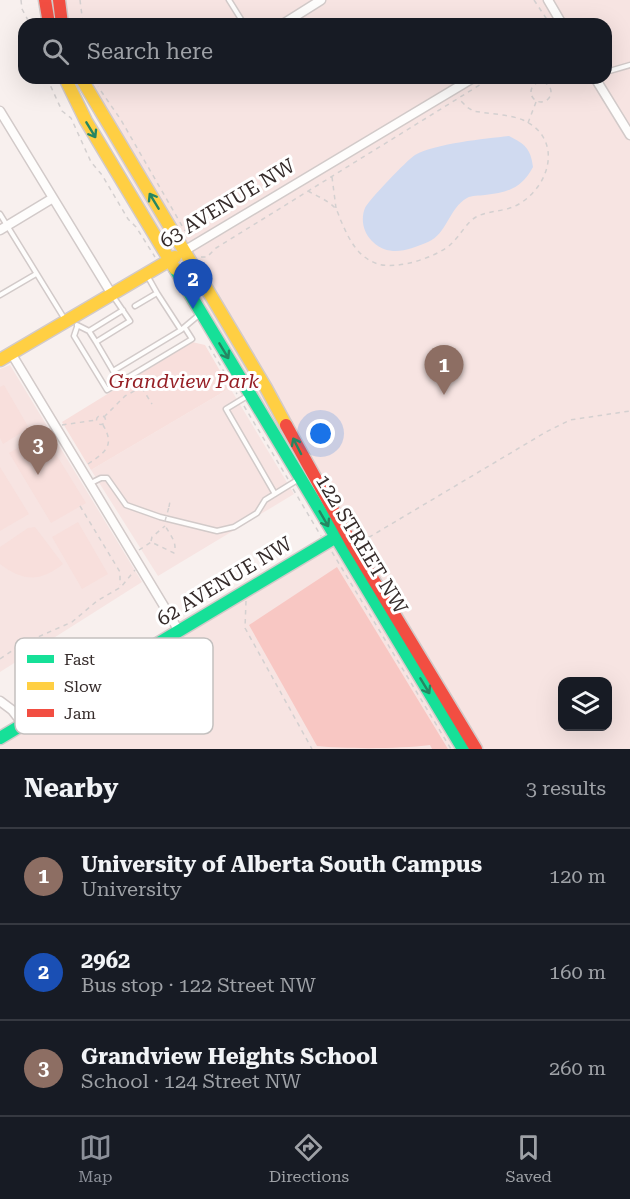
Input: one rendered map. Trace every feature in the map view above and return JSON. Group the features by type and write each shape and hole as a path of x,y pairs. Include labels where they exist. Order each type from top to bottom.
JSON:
{"main road":[{"path":"45,0 48,18"},
{"path":"59,0 61,18"},
{"name":"122 STREET NW","path":"68,84 86,121 201,313 245,397 296,481 335,536 463,749"},
{"name":"122 STREET NW","path":"85,84 251,363 335,536 353,546 476,749"},
{"name":"63 AVENUE NW","path":"5,357 71,322 111,293 184,251"},
{"path":"170,259 176,259 181,265 215,319 251,363"},
{"name":"62 AVENUE NW","path":"167,638 335,536"},
{"name":"62 AVENUE NW","path":"0,738 15,729"}],"street":[{"path":"292,18 321,0"},
{"path":"548,0 558,18"},
{"name":"63 AVENUE NW","path":"184,251 463,84"},
{"path":"598,84 630,135"},
{"path":"0,111 111,293"},
{"path":"3,228 53,198"},
{"path":"5,357 57,429 179,631"},
{"path":"0,701 15,714"}],"lane":[{"path":"229,0 240,18"},
{"path":"612,70 630,65"},
{"path":"0,214 3,228 71,322 74,336 107,390 192,339 157,293 145,273"},
{"path":"0,295 36,274"},
{"path":"96,342 130,321 111,293"},
{"path":"135,306 157,293"},
{"path":"89,331 123,310"},
{"path":"71,322 89,331 113,371 183,329 201,313"},
{"path":"245,397 226,409 275,494"},
{"path":"90,484 101,478 107,478 126,505 160,517 218,531 234,527 257,513 265,500 296,481"}],"path":[{"path":"21,0 22,9 27,18"},
{"path":"80,0 82,18"},
{"path":"534,0 546,18"},
{"path":"50,84 62,111 70,118 91,162 102,175 128,219 136,227 154,256"},
{"path":"98,84 185,231"},
{"path":"202,256 207,257 213,249 481,84"},
{"path":"534,84 531,95 536,101 543,102 550,96 549,87 546,84"},
{"path":"332,175 336,209 352,244 369,260 382,265 392,266 431,256 449,246 476,217 513,207 539,188 546,175 548,154 542,137 528,123 514,118 473,111 458,98"},
{"path":"528,123 536,101"},
{"path":"308,191 336,209"},
{"path":"208,341 296,481 322,537 335,536"},
{"path":"135,376 152,404"},
{"path":"57,429 62,425 96,420 99,416 104,417 121,399 151,382"},
{"path":"353,546 570,420 630,411"},
{"path":"103,425 106,421 104,417"},
{"path":"81,469 106,450 109,437 103,425 96,420"},
{"path":"150,542 174,553 176,549 165,526 170,501"},
{"path":"80,506 120,572 120,586"},
{"path":"132,554 150,542 152,537 165,526"},
{"path":"332,551 451,749"},
{"path":"36,638 72,622 97,601 121,587 136,569"},
{"path":"243,592 246,598 245,628 312,749"},
{"path":"0,659 15,649"}],"shaded area":[{"path":"52,0 630,0 630,749 0,749 0,738 15,729 15,734 213,734 213,638 166,638 339,534 76,84 612,84 612,18 56,18"},
{"path":"10,365 142,582 54,638 15,638 15,662 0,672 0,369"},
{"path":"230,388 294,494 158,576 91,470"},
{"path":"337,567 448,749 432,749 430,745 373,748 317,746 249,625"}],"green space":[{"name":"Grandview Park","path":"192,342 205,345 230,388 91,470 62,422"},
{"path":"4,385 29,428 3,444 0,438 0,387"},
{"path":"43,433 86,503 51,523 9,453"},
{"path":"0,467 29,514 0,531"},
{"path":"78,522 108,574 82,589 52,537"},
{"path":"35,527 63,564 39,577 24,577 0,564 0,547 28,528"}],"water":[{"path":"509,136 526,148 531,156 533,167 519,185 500,193 467,198 456,208 440,233 428,242 415,247 393,251 379,246 368,236 363,223 365,208 415,155 448,145"}],"traffic: fast":[{"path":"175,269 463,749"},
{"path":"167,638 341,534"},
{"path":"0,738 15,729"}],"traffic: slow":[{"path":"68,84 86,121 175,269"},
{"path":"85,84 286,425"},
{"path":"0,360 175,257"}],"traffic: jam":[{"path":"45,0 48,18"},
{"path":"59,0 61,18"},
{"path":"286,425 353,546 476,749"}],"place":[{"name":"2962","path":"193,309"},
{"name":"University of Alberta South Campus","path":"444,395"},
{"name":"Grandview Heights School","path":"38,475"}]}
